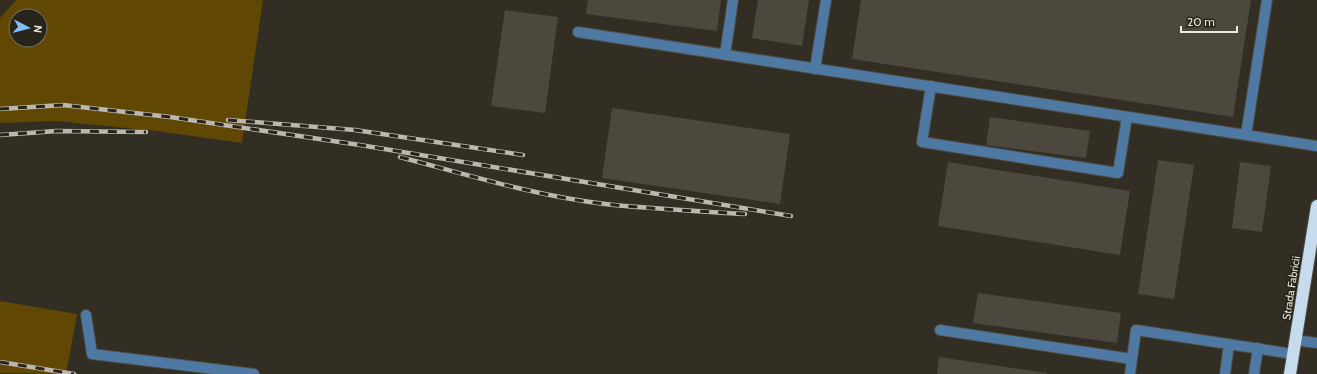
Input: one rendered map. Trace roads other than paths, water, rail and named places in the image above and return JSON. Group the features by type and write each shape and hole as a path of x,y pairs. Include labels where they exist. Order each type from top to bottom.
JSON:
{"highway":[{"name":"Strada Fabricii","path":"1290,374 1317,206"}],"street":[{"path":"725,55 733,0"},
{"path":"815,68 826,0"},
{"path":"1246,135 1267,0"},
{"path":"578,32 1317,146"},
{"path":"931,86 922,142 1118,173 1127,117"},
{"path":"86,315 92,354 254,374"},
{"path":"940,330 1132,359"},
{"path":"1130,374 1136,330 1293,354"},
{"path":"1295,340 1317,343"},
{"path":"1225,374 1229,344"},
{"path":"1254,374 1258,348"}],"railway":[{"path":"0,109 63,105 170,117 360,145 791,216"},
{"path":"228,120 355,130 523,155"},
{"path":"0,135 57,131 146,132"},
{"path":"400,157 553,196 605,204 745,214"},
{"path":"0,362 74,374"}]}
